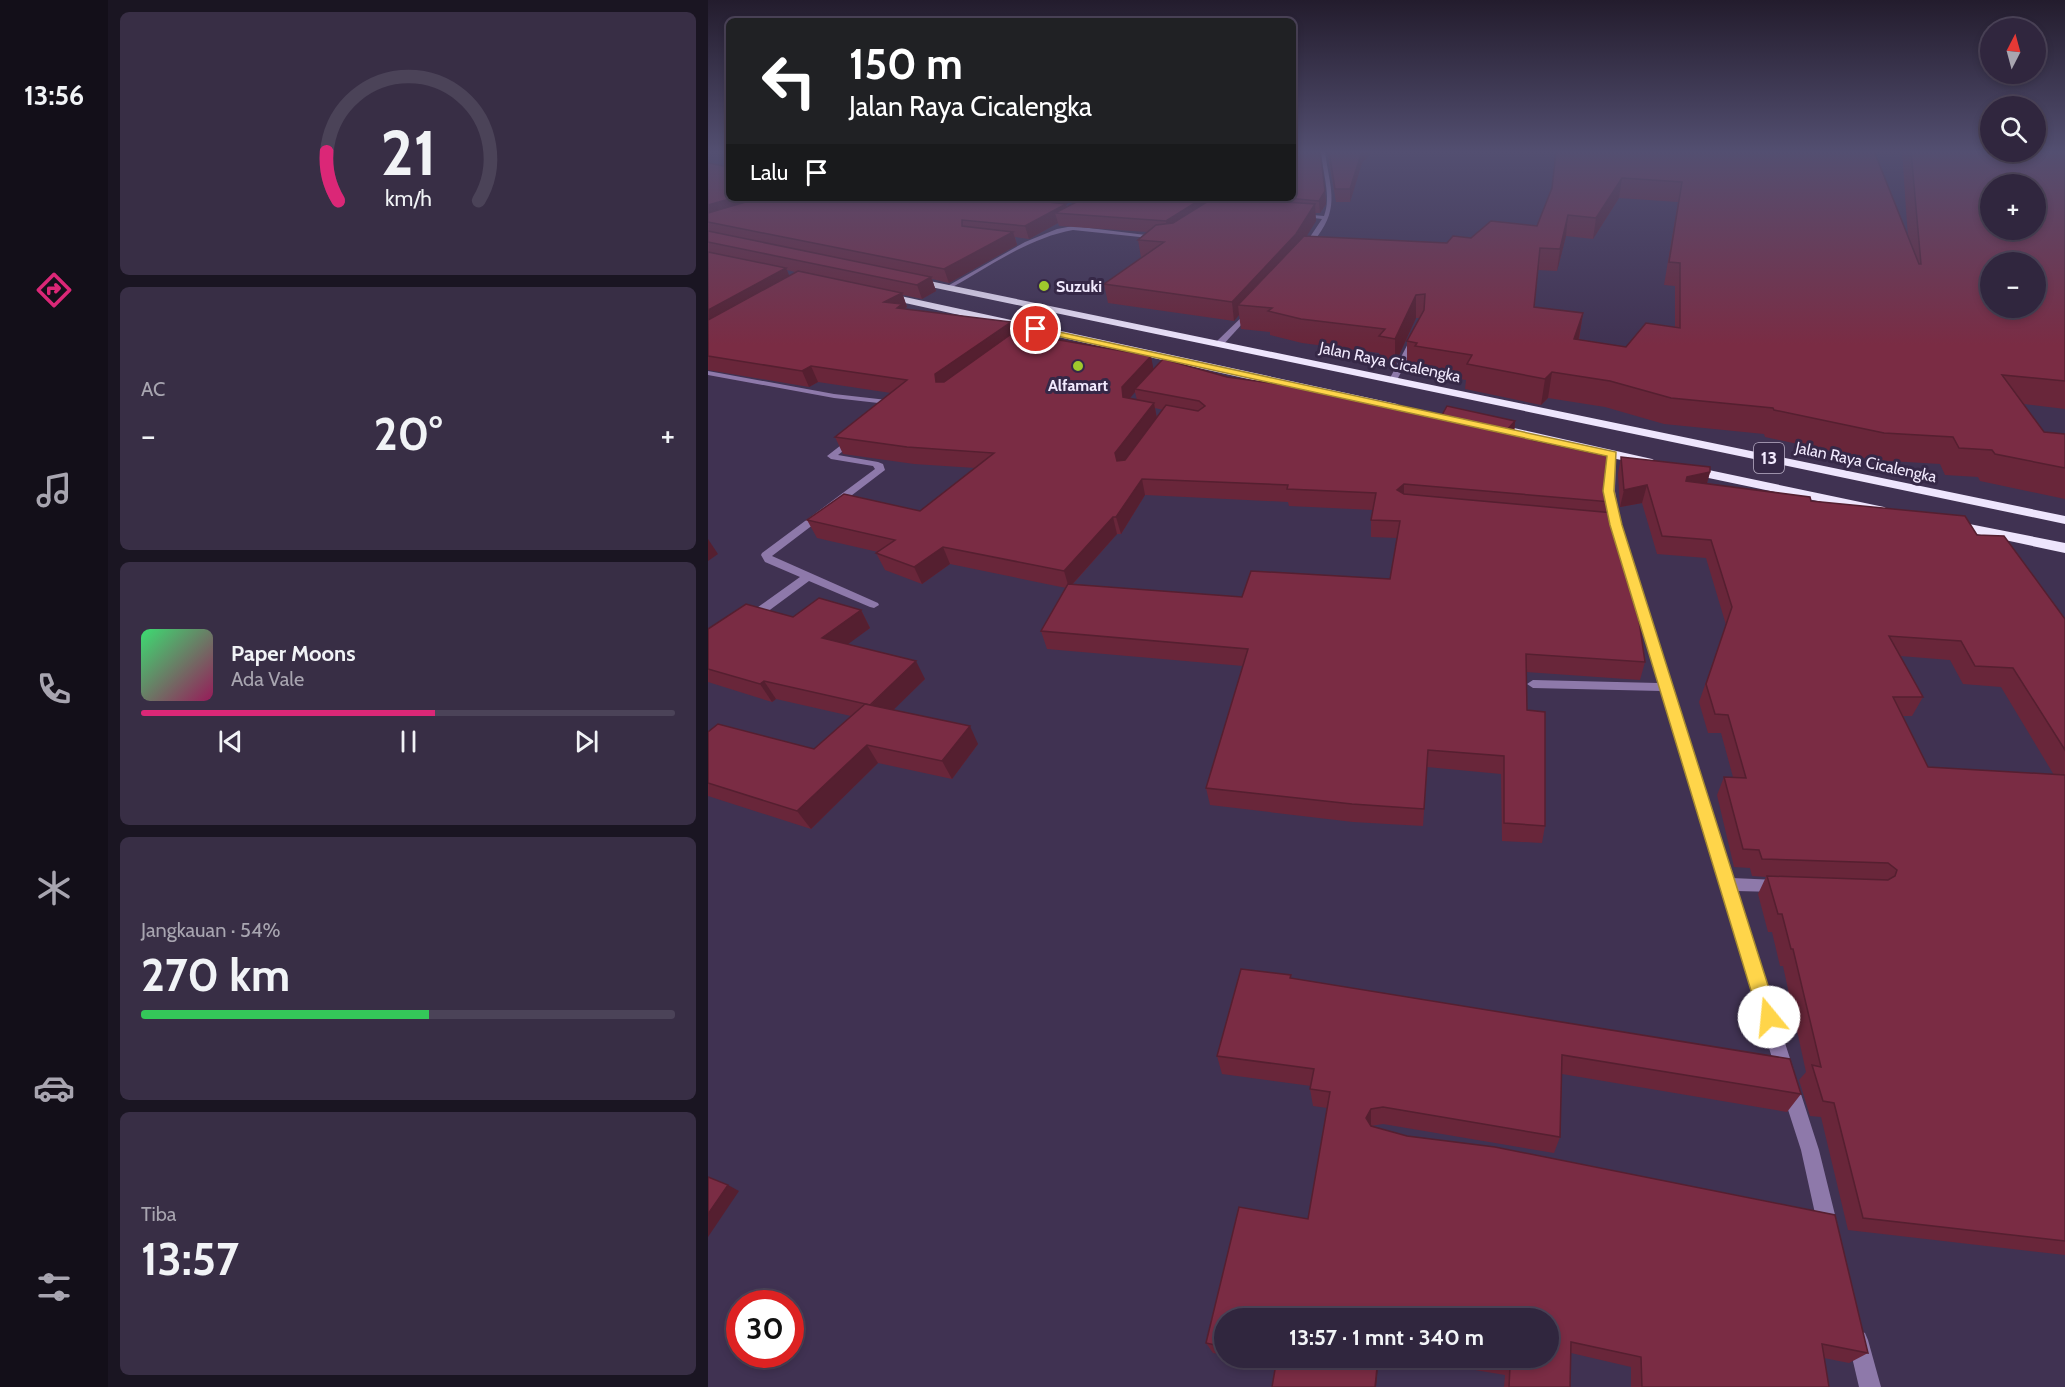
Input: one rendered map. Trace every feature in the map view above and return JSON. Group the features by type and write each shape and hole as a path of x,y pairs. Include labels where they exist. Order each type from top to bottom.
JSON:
{"highway":[{"name":"Jalan Raya Cicalengka","path":"896,277 2065,520"},
{"path":"873,293 1033,332 1411,411"},
{"path":"1320,392 1346,369"},
{"name":"13","path":"1479,425 1902,515"},
{"path":"1937,522 2065,549"}],"street":[{"path":"1300,216 1326,218 1324,226 1300,254 1312,255"},
{"path":"947,288 1030,243 1066,229 1168,238"},
{"path":"1010,241 1030,243"},
{"path":"1220,344 1256,305"},
{"path":"1393,380 1419,326"},
{"path":"708,373 834,396 896,403 888,411"},
{"path":"861,432 831,456 875,464 880,466 880,470 766,555 769,560 806,578 874,604"},
{"path":"1612,454 1609,491 1611,524 1624,552 1810,1150 1832,1241"},
{"path":"744,623 806,578"},
{"path":"1533,684 1666,687"},
{"path":"1728,884 1788,886"},
{"path":"1805,1215 1826,1219"},
{"path":"1855,1329 1870,1387"}],"building":[{"path":"708,216 1044,216 1025,226 962,220 962,226 1013,232 944,269 708,222"},
{"path":"1093,216 1174,216 1166,221"},
{"path":"1185,216 1308,216 1296,234 1232,302 1104,284 1164,242 1138,240 1156,225 1173,223"},
{"path":"1541,216 1568,216 1560,249 1540,248 1534,307 1583,313 1574,339 1626,347 1646,323 1680,328 1680,263 1669,262 1677,216 1900,216 1919,264 1921,264 1917,216 1980,216 1980,240 2046,240 2046,216 2065,216 2065,381 2002,375 2044,432 2065,434 2065,468 1995,454 1992,450 1959,448 1953,437 1884,433 1773,408 1671,398 1610,381 1552,372 1545,379 1467,364 1472,355 1415,346 1417,343 1407,341 1424,310 1425,294 1416,295 1395,339 1379,336 1385,329 1301,319 1268,311 1272,308 1238,305 1304,236 1447,243 1453,236 1471,238 1491,221 1537,226"},
{"path":"1575,216 1597,216 1596,218"},
{"path":"708,231 931,277 917,285 708,242"},
{"path":"708,252 786,268 708,310"},
{"path":"798,271 902,293 884,302 902,304 897,308 1011,322 935,374 936,382 944,382 1021,327 1044,332 1037,336 1151,356 1122,387 1123,397 1154,403 1115,453 1117,461 1125,460 1166,405 1198,411 1205,406 1199,401 1135,389 1163,359 1227,377 1353,396 1350,399 1442,415 1447,406 1515,421 1506,431 1534,437 1532,440 1607,456 1606,474 1611,502 1404,484 1397,490 1404,494 1614,513 1631,566 1645,662 1526,654 1527,710 1545,712 1545,826 1504,823 1504,756 1428,750 1424,809 1352,804 1206,788 1248,649 1041,631 1068,584 1242,597 1251,571 1390,579 1400,521 1371,520 1376,493 1287,489 1288,485 1142,479 1116,517 1113,517 1064,571 943,547 914,567 876,553 895,540 807,520 844,494 920,511 994,453 907,447 835,437 907,380 811,366 802,371 708,356 708,320"},
{"path":"1621,457 1710,467 1710,472 1687,477 1686,481 1810,497 1811,501 1965,516 1977,535 2004,536 2065,619 2065,750 2013,668 1975,666 1961,641 1889,636 1923,697 1893,697 1928,767 2065,775 2065,1241 1863,1218 1834,1103 1823,1101 1812,1065 1821,1067 1793,949 1791,949 1782,914 1778,914 1767,876 1888,880 1895,876 1897,870 1888,863 1762,859 1759,850 1743,849 1724,777 1746,778 1728,715 1715,714 1706,684 1732,607 1711,540 1662,536 1647,485 1624,490"},
{"path":"819,598 861,610 822,638 916,661 870,705 764,681 760,684 708,669 708,629 746,604 793,617"},
{"path":"865,704 970,726 942,761 867,745 797,811 708,783 708,732 718,724 814,749"},
{"path":"1241,969 1291,975 1290,978 1790,1059 1801,1094 1562,1055 1560,1137 1383,1107 1371,1109 1366,1118 1371,1126 1407,1136 1495,1147 1835,1215 1868,1353 1822,1344 1829,1387 1642,1387 1641,1357 1571,1342 1570,1387 1509,1387 1510,1368 1559,1368 1559,1308 1214,1308 1239,1207 1308,1219 1330,1092 1310,1089 1314,1069 1217,1056"},
{"path":"708,1177 728,1185 708,1214"},
{"path":"1214,1310 1214,1345 1206,1343"},
{"path":"1275,1368 1377,1368 1375,1387 1272,1387"}],"place":[{"name":"Suzuki","path":"1044,286"},
{"name":"Alfamart","path":"1078,366"}],"route":[{"path":"1036,329 1612,454 1609,491 1616,525 1769,1017"}]}
